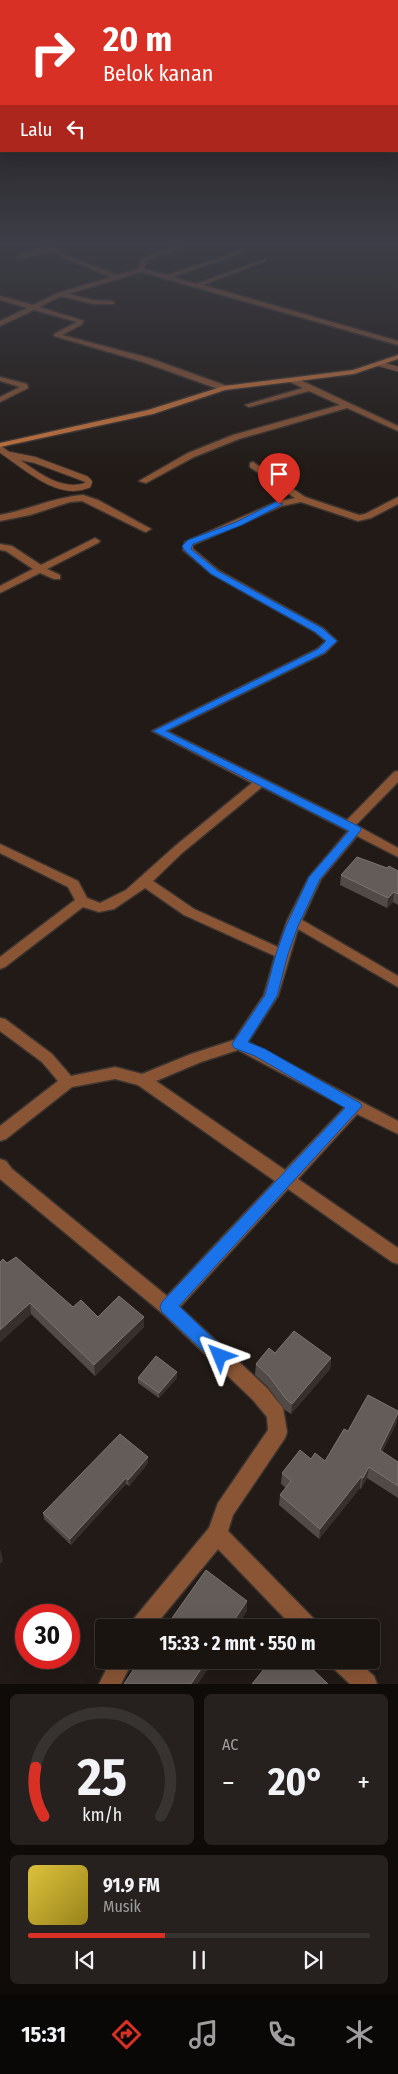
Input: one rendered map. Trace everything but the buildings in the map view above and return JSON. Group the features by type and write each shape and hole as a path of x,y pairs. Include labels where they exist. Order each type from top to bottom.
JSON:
{"street":[{"path":"76,320 81,321 79,324 56,335 146,360 199,377 224,388"},
{"path":"317,320 398,343"},
{"path":"0,447 150,412 224,388 354,372 398,357"},
{"path":"0,379 24,386 24,388 0,400"},
{"path":"292,380 398,429"},
{"path":"249,404 310,388"},
{"path":"143,481 191,455 236,437 349,405"},
{"path":"254,465 302,499 358,518 368,516 398,500"},
{"path":"0,518 69,499 83,498 95,502 146,529"},
{"path":"302,499 279,504 239,523 190,542 186,546 188,550 214,572 319,630 332,641 321,651 158,731 352,828 398,854"},
{"path":"0,590 95,541"},
{"path":"0,547 9,548 41,570 57,577"},
{"path":"143,1080 196,1058 239,1044 271,996 282,954 294,922 315,877 352,828 398,775"},
{"path":"0,848 73,884 82,901 99,908 105,907 145,881 176,852 261,782"},
{"path":"145,881 189,912 282,954"},
{"path":"0,964 82,901"},
{"path":"294,922 398,982"},
{"path":"0,1023 47,1058 68,1082"},
{"path":"239,1044 260,1052 398,1128"},
{"path":"0,1135 68,1082 115,1073 143,1080 398,1257"},
{"path":"168,1307 355,1106"},
{"path":"0,1166 6,1174 168,1307 260,1394 276,1414 278,1432 225,1510 217,1534 146,1619"},
{"path":"217,1534 299,1619"},
{"path":"110,1684 118,1669"},
{"path":"350,1669 366,1684"}],"lane":[{"path":"380,364 398,369"},
{"path":"0,447 10,455 44,478 66,488 80,489 88,485 89,482 46,464 10,455"}],"route":[{"path":"220,1356 168,1307 355,1106 260,1052 239,1044 271,996 282,954 292,926 315,877 356,830 158,731 321,651 332,641 319,630 214,572 188,550 186,546 190,542 239,523 279,504"}]}
